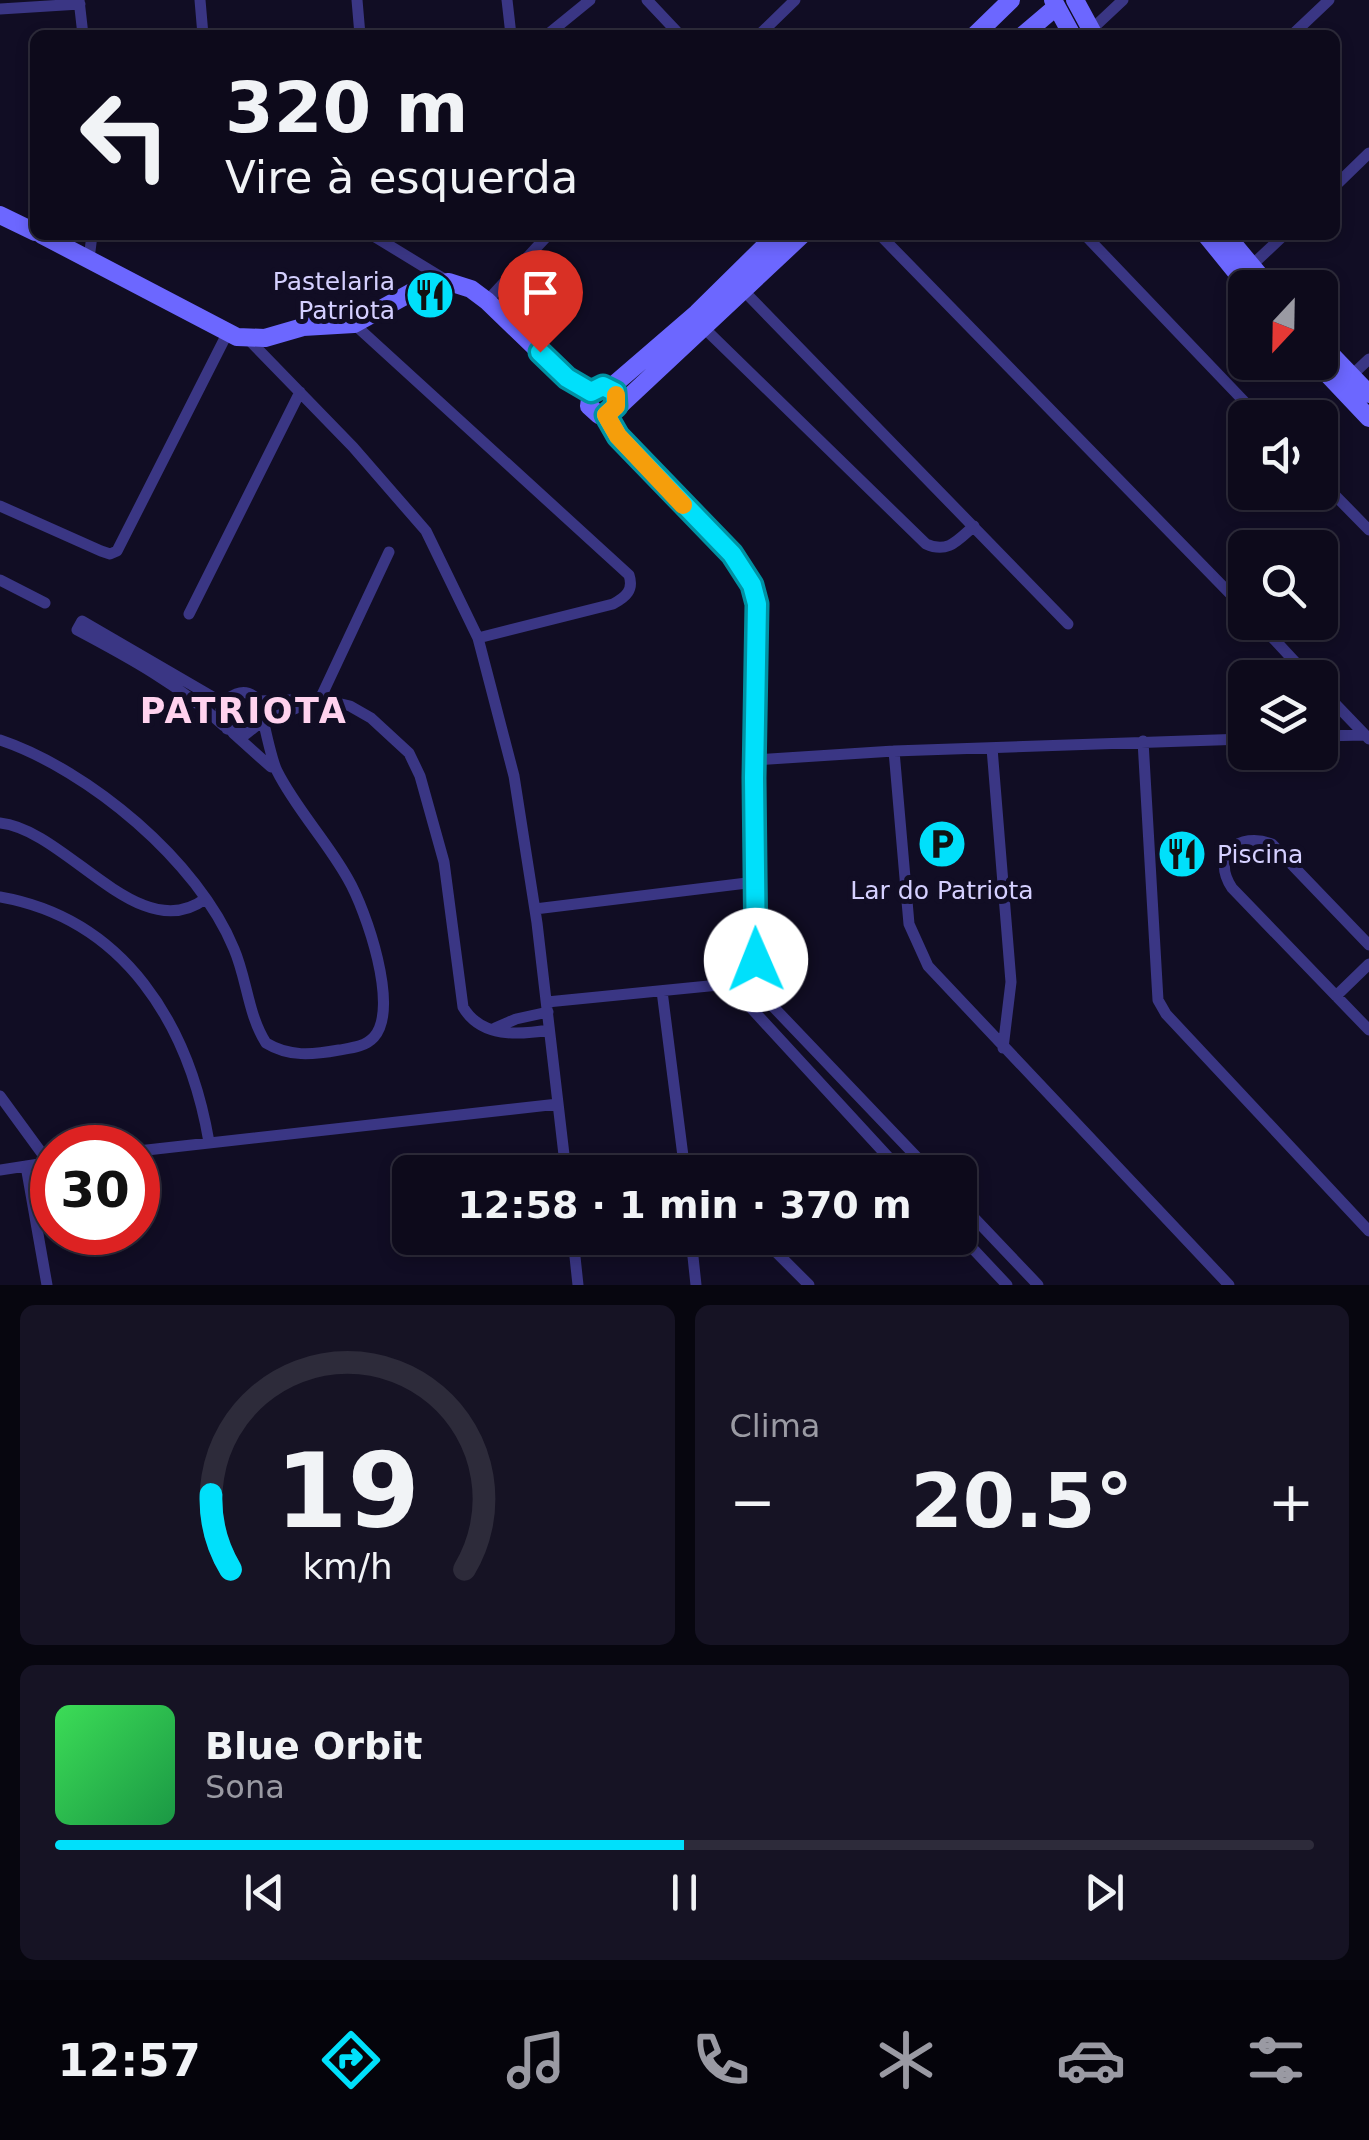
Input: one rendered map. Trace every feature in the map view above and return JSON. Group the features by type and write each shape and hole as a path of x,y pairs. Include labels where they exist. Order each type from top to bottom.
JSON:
{"street":[{"path":"200,0 203,30"},
{"path":"357,0 360,30"},
{"path":"507,0 510,30"},
{"path":"553,30 590,0"},
{"path":"647,0 675,30"},
{"path":"764,30 795,0"},
{"path":"980,30 1011,0"},
{"path":"1095,30 1123,0"},
{"path":"1297,30 1328,0"},
{"path":"0,8 80,2 82,30"},
{"path":"1062,2 1091,30"},
{"path":"1030,30 1062,2"},
{"path":"1062,2 1070,30"},
{"path":"1340,181 1369,153"},
{"path":"0,215 30,230"},
{"path":"51,240 226,334 248,339 304,328 354,324 423,286 449,282"},
{"path":"89,260 91,240"},
{"path":"384,240 449,282 488,301 567,378 591,392"},
{"path":"488,301 543,240"},
{"path":"591,392 589,406 600,415 771,240"},
{"path":"611,403 703,327 797,240"},
{"path":"885,240 1228,592"},
{"path":"1090,240 1243,400"},
{"path":"1210,240 1234,270"},
{"path":"1230,240 1255,270"},
{"path":"1252,266 1279,240"},
{"path":"743,290 1068,624"},
{"path":"354,324 629,575 629,592 613,604 478,638"},
{"path":"703,327 926,544 938,550 952,546 974,526"},
{"path":"0,506 101,551 117,551 226,334"},
{"path":"248,339 426,531 478,638 511,762 534,909 564,1155"},
{"path":"1352,376 1369,359"},
{"path":"1338,362 1369,394"},
{"path":"1333,380 1369,418"},
{"path":"591,392 603,386 618,436 732,554 752,585 757,604 755,882 757,977 761,994 915,1155"},
{"path":"189,614 300,392"},
{"path":"1338,498 1369,530"},
{"path":"230,731 252,732 261,722 320,699 389,552"},
{"path":"0,580 45,603"},
{"path":"0,740 18,746 117,805 171,857 205,899 235,950 266,1042 290,1054 365,1045 376,1036 386,1004 373,946 350,881 278,774 165,681 79,626 223,704"},
{"path":"1275,640 1293,660"},
{"path":"230,731 221,717 223,704 240,693 254,696 262,708 261,722 278,774"},
{"path":"259,702 320,699 350,706 372,718 408,753 420,776 444,862 460,998 474,1021 494,1029 518,1035 550,1030"},
{"path":"1338,707 1367,737"},
{"path":"1338,736 1367,737"},
{"path":"754,760 1228,738"},
{"path":"1143,741 1158,1000 1166,1014 1369,1232"},
{"path":"992,748 1011,982 1004,1048"},
{"path":"894,751 909,924 928,966 1230,1285"},
{"path":"0,822 38,836 135,903 161,912 179,912 205,899"},
{"path":"1369,944 1272,844 1244,840 1229,852 1224,870 1232,888 1369,1030"},
{"path":"534,909 755,882"},
{"path":"0,897 36,904 66,917 120,956 142,981 162,1008 192,1068 209,1142"},
{"path":"1336,996 1369,964"},
{"path":"494,1029 547,1007 757,977"},
{"path":"729,984 886,1155"},
{"path":"662,991 683,1155"},
{"path":"0,1096 30,1134"},
{"path":"160,1148 558,1104"},
{"path":"26,1166 47,1285"},
{"path":"0,1170 30,1166"},
{"path":"977,1221 1038,1285"},
{"path":"977,1253 1007,1285"},
{"path":"575,1255 578,1285"},
{"path":"693,1255 696,1285"},
{"path":"779,1255 810,1285"}],"slow traffic":[{"path":"616,395 616,406 606,415 618,436 683,505"}],"place":[{"name":"Pastelaria Patriota","path":"430,295"},
{"name":"Lar do Patriota","path":"942,844"},
{"name":"Piscina","path":"1182,854"}],"district":[{"name":"PATRIOTA","path":"244,711"}],"route":[{"path":"540,352 567,378 591,392 603,386 615,392 616,406 606,415 618,436 732,554 752,585 757,604 756,960"}]}
